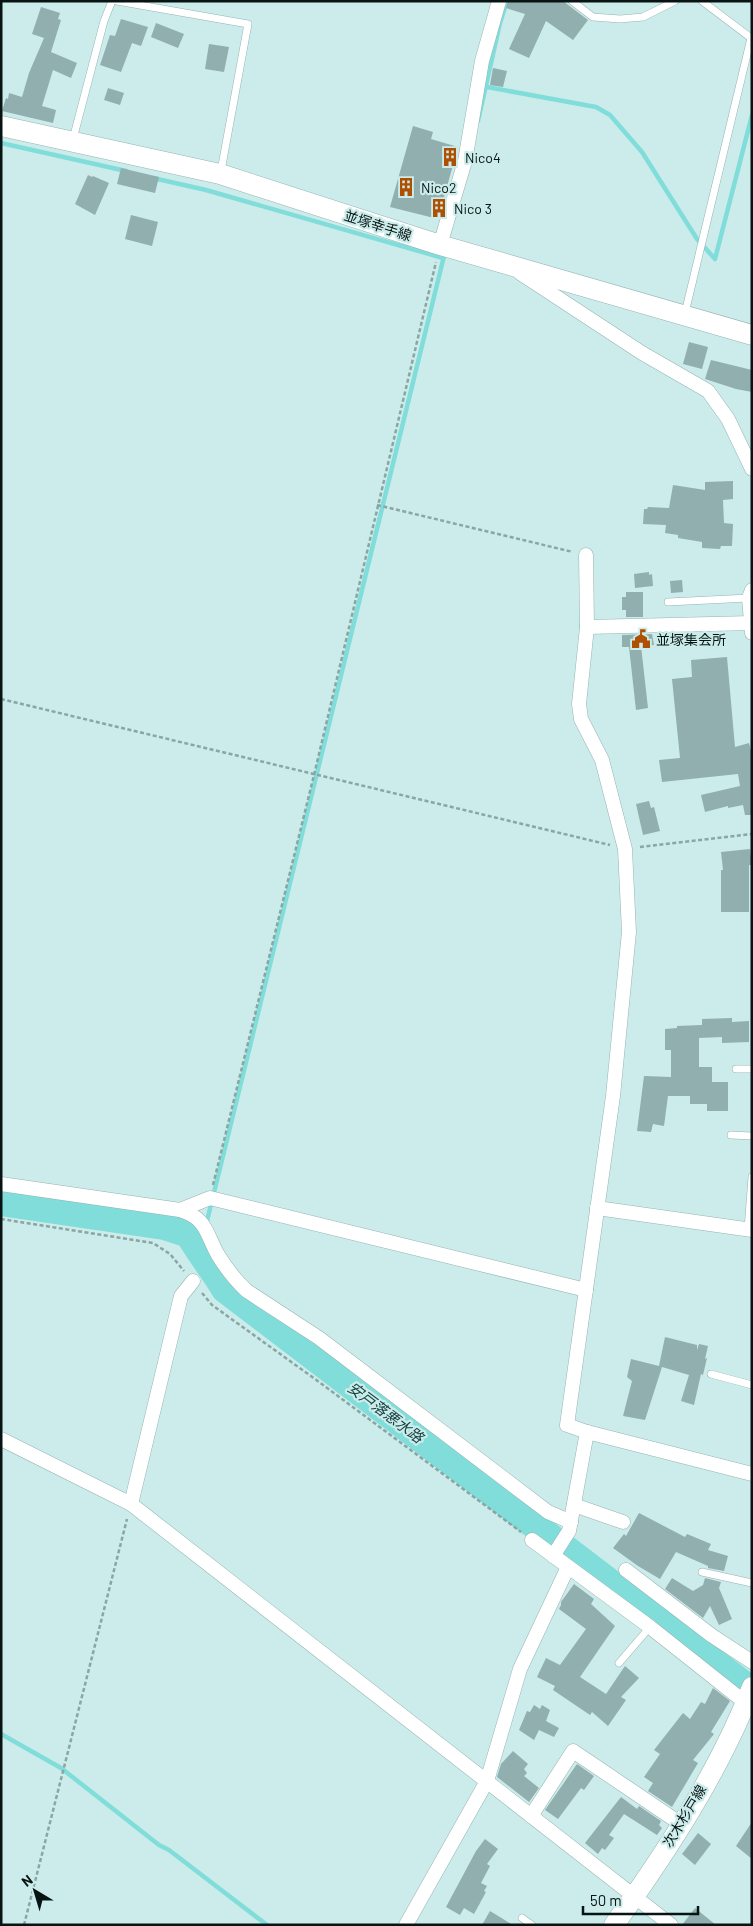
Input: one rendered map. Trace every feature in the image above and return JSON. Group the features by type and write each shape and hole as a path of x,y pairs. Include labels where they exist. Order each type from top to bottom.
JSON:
{"main road":[{"name":"並塚幸手線","path":"1,126 220,174 440,244 752,334"},
{"name":"次木杉戸線","path":"614,1925 681,1824 720,1758 750,1699"}],"street":[{"path":"440,244 465,161 482,61 499,1"},
{"path":"504,263 642,353 708,391 728,419 752,469"},
{"path":"586,555 587,627 579,704 582,719 602,760 625,849 629,932 613,1096 567,1425 587,1432 752,1474"},
{"path":"587,627 751,626 751,594"},
{"path":"1,1184 180,1210 196,1217 210,1236 219,1257 239,1284 247,1291 318,1338 548,1512 570,1526"},
{"path":"180,1210 210,1198 586,1290"},
{"path":"598,1208 750,1230"},
{"path":"131,1504 181,1296 193,1282"},
{"path":"553,1556 570,1526 587,1432"},
{"path":"1,1439 131,1504 671,1925"},
{"path":"574,1505 623,1522"},
{"path":"532,1540 750,1699"},
{"path":"406,1925 487,1781 520,1670 568,1566"},
{"path":"626,1570 711,1635 752,1662"},
{"path":"531,1816 564,1762 573,1751 681,1824"}],"lane":[{"path":"72,142 104,21 112,1"},
{"path":"117,1 248,24 220,174"},
{"path":"572,1 593,17 620,19 643,18 675,1"},
{"path":"685,314 751,38 702,1"},
{"path":"668,602 751,594"},
{"path":"736,1069 752,1069"},
{"path":"731,1135 752,1136"},
{"path":"750,1230 752,1177"},
{"path":"711,1374 752,1385"},
{"path":"702,1572 752,1583"},
{"path":"619,1663 650,1627"},
{"path":"522,1918 532,1925"}],"path":[{"path":"210,1198 314,775 440,244"},
{"path":"377,505 586,555"},
{"path":"1,699 625,849 752,834"},
{"path":"1,1220 153,1243 170,1254 212,1306 315,1378 532,1540"},
{"path":"24,1925 131,1504"}],"building":[{"path":"508,1 563,1 588,20 573,40 546,21 529,58 509,49 525,14 506,8"},
{"path":"41,7 60,13 58,19 61,20 51,52 77,63 71,78 53,70 42,106 56,110 53,123 2,111 9,93 22,97 29,73 44,38 32,34"},
{"path":"121,19 148,27 141,46 132,43 121,72 100,65 110,35 115,36"},
{"path":"156,23 184,34 178,48 151,37"},
{"path":"209,44 229,47 224,72 205,69"},
{"path":"493,68 507,71 503,87 490,85"},
{"path":"108,88 124,93 120,105 104,100"},
{"path":"413,126 433,132 431,139 458,147 438,219 390,207"},
{"path":"121,168 159,177 155,193 117,184"},
{"path":"88,175 109,183 95,215 75,204"},
{"path":"131,215 158,222 152,246 125,239"},
{"path":"689,342 708,347 702,369 683,364"},
{"path":"711,360 752,370 752,392 705,379"},
{"path":"733,481 733,499 723,500 724,523 733,524 732,546 721,546 720,549 702,548 702,542 678,538 678,535 665,533 666,525 643,524 644,509 648,507 669,508 673,485 705,490 705,482"},
{"path":"649,572 649,575 652,574 653,586 635,588 634,574"},
{"path":"682,580 683,592 671,593 670,581"},
{"path":"626,592 643,592 643,617 626,617 626,610 622,610 622,597 626,597"},
{"path":"652,634 654,645 641,646 648,708 636,710 629,647 622,647 622,635"},
{"path":"727,657 735,747 749,743 752,755 752,815 745,815 743,805 728,808 728,806 705,812 701,795 740,786 738,774 662,782 659,760 680,758 672,679 692,677 691,660"},
{"path":"649,801 651,808 654,807 660,831 643,835 636,804"},
{"path":"750,849 752,865 749,865 749,912 721,912 721,870 723,870 721,852"},
{"path":"732,1018 732,1022 749,1021 749,1042 722,1043 722,1037 699,1038 699,1067 712,1067 712,1082 728,1082 728,1111 707,1111 707,1104 690,1104 690,1096 668,1096 664,1126 653,1124 651,1132 637,1131 644,1076 671,1077 671,1050 665,1050 665,1029 677,1028 677,1026 702,1025 702,1019"},
{"path":"665,1337 697,1345 697,1350 699,1344 708,1346 703,1375 701,1374 694,1405 681,1401 689,1375 662,1367 645,1420 623,1416 632,1381 627,1377 631,1359 659,1366"},
{"path":"639,1513 685,1537 687,1534 711,1544 708,1550 728,1556 724,1571 708,1568 708,1566 676,1552 660,1579 638,1566 613,1548 624,1534 626,1536"},
{"path":"672,1578 693,1591 703,1585 705,1578 721,1582 719,1588 732,1619 719,1625 710,1606 703,1618 665,1589"},
{"path":"574,1584 594,1599 591,1604 615,1626 580,1677 606,1694 625,1666 639,1678 621,1697 626,1700 608,1726 592,1712 590,1715 553,1690 555,1686 537,1677 546,1658 560,1665 586,1629 559,1609 561,1602"},
{"path":"713,1688 730,1701 711,1732 714,1734 693,1760 698,1763 672,1807 648,1791 653,1783 644,1777 660,1754 654,1750 683,1713 690,1719 701,1702 705,1704"},
{"path":"534,1705 540,1709 542,1705 550,1710 546,1721 559,1728 554,1737 539,1730 534,1740 519,1730 527,1711 530,1712"},
{"path":"513,1751 528,1764 524,1769 527,1773 524,1776 539,1788 529,1802 497,1777 501,1764"},
{"path":"577,1764 594,1776 584,1790 581,1788 558,1819 545,1810"},
{"path":"621,1797 637,1809 639,1806 661,1821 659,1825 662,1828 657,1835 624,1814 609,1835 614,1838 605,1850 602,1848 598,1854 585,1843"},
{"path":"752,1822 752,1859 736,1846"},
{"path":"698,1833 711,1844 695,1865 682,1854"},
{"path":"485,1839 498,1849 487,1864 490,1866 481,1883 487,1886 484,1891 486,1892 474,1914 464,1908 460,1915 446,1907 476,1851"},
{"path":"695,1908 716,1925 682,1925"},
{"path":"490,1911 513,1925 482,1925"}],"waterway":[{"path":"478,121 500,23 507,1"},
{"path":"487,87 596,107 610,115 642,152 697,239 715,259 752,115"},
{"path":"1,143 126,171"},
{"path":"153,178 206,190 443,258"},
{"path":"206,1225 445,252"},
{"name":"安戸落悪水路","path":"1,1202 164,1226 189,1234 225,1289 752,1691"},
{"path":"199,1253 204,1235"},
{"path":"1,1734 61,1768 159,1845 169,1850 267,1925"}],"place":[{"name":"Nico4","path":"450,157"},
{"name":"Nico2","path":"406,187"},
{"name":"Nico 3","path":"439,208"},
{"name":"並塚集会所","path":"641,639"}]}
